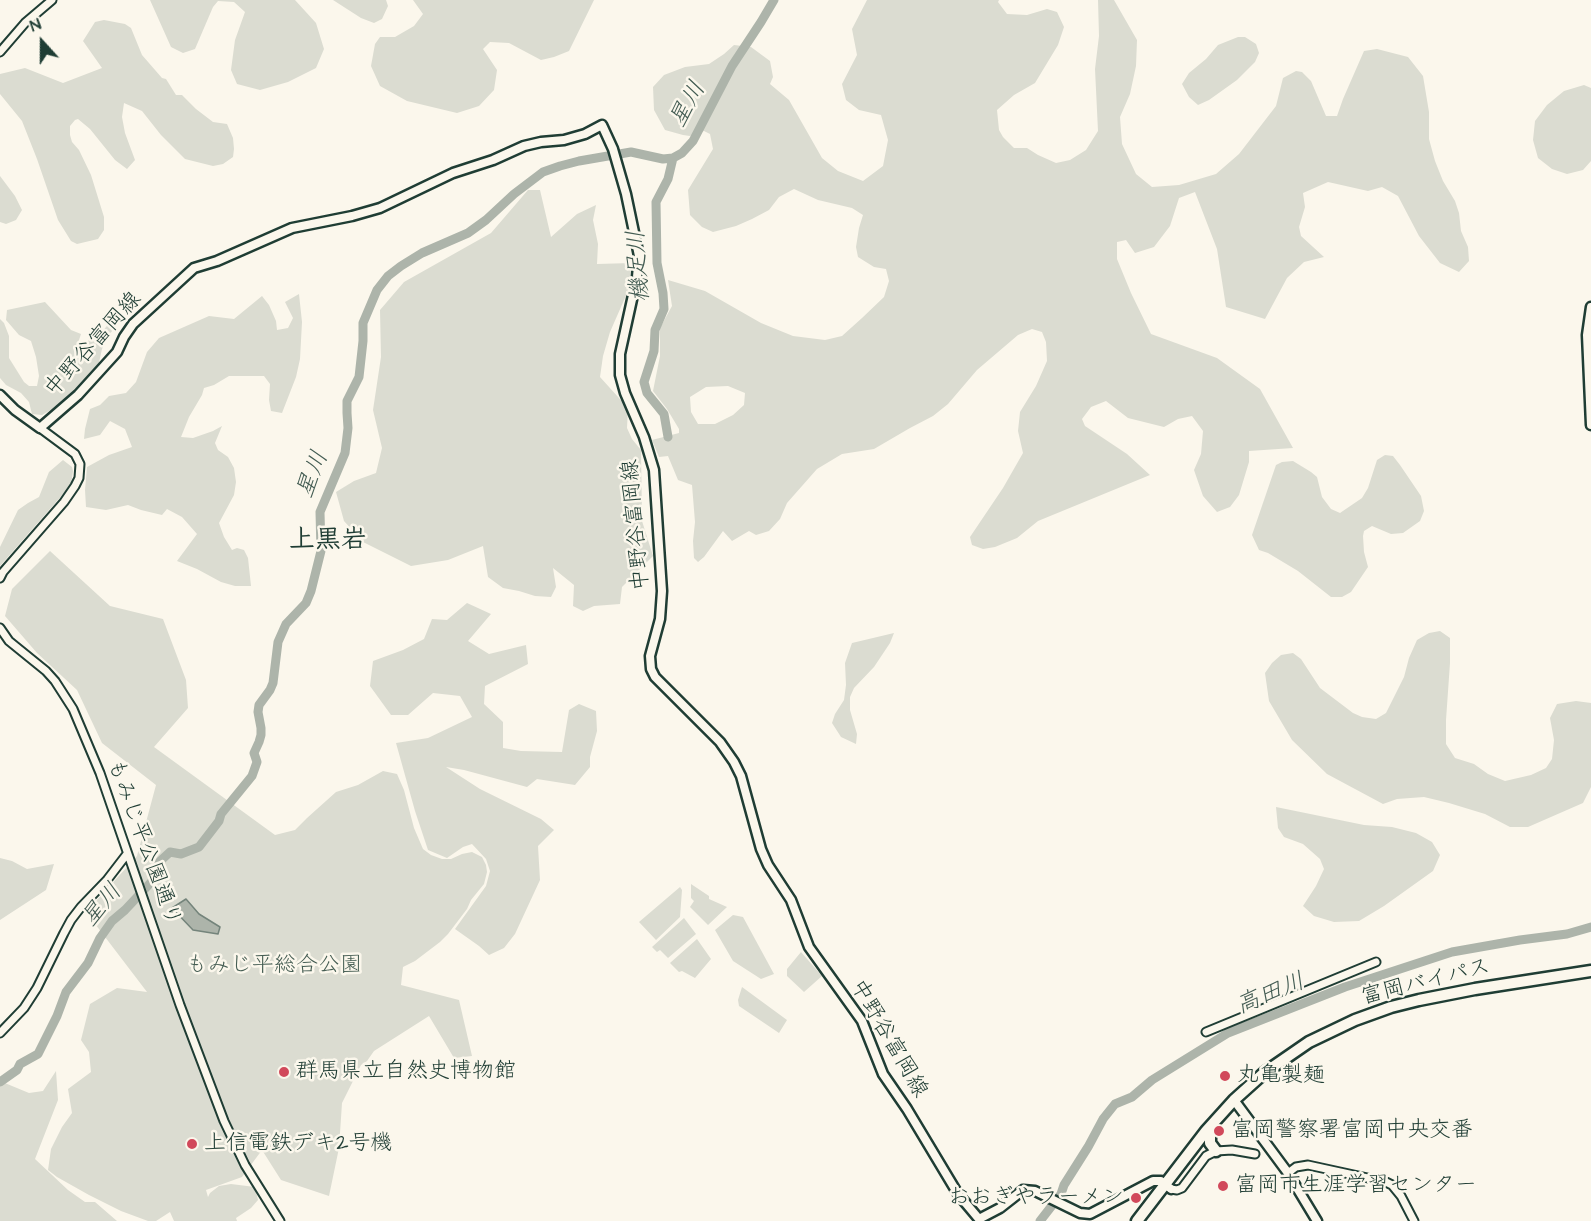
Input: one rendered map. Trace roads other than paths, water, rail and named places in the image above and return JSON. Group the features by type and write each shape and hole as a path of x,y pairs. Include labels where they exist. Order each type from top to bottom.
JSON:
{"highway":[{"name":"富岡バイパス","path":"1145,1221 1206,1131 1264,1073 1298,1049 1331,1030 1367,1015 1419,1000 1591,971"},
{"name":"富岡バイパス","path":"1137,1221 1236,1102 1267,1077 1322,1041 1369,1022 1420,1006 1477,994 1591,977"},
{"path":"1210,1134 1210,1143 1216,1151"}],"main road":[{"name":"中野谷富岡線","path":"0,395 39,428 78,395 117,352 133,324 194,268 217,261 292,228 380,208 453,173 532,144 570,139 602,125 614,154 629,204 639,256 637,277 620,354 620,375 625,393 652,458 654,470 662,601 650,661 655,677 720,742 734,762 741,776 761,849 768,865 791,900 809,947 862,1021 883,1074 907,1109 958,1194 978,1220 1000,1208 1023,1190 1035,1191 1080,1213 1090,1214 1156,1181 1168,1186"},
{"path":"1591,307 1587,334 1591,425"},
{"path":"1236,1102 1288,1173 1317,1221"},
{"path":"1144,1186 1150,1204"}],"street":[{"path":"0,52 25,23 52,0"},
{"path":"0,578 58,509 79,478 80,464 75,454 39,428"},
{"name":"もみじ平公園通り","path":"0,628 9,641 46,671 73,709 100,773 180,1005 224,1121 245,1165 280,1221"},
{"path":"0,1033 24,1008 37,988 71,920 127,854"},
{"path":"1206,1032 1376,962"},
{"path":"1168,1186 1177,1190 1182,1188 1206,1156 1216,1151 1232,1150 1255,1154"},
{"path":"1288,1173 1296,1167 1308,1165 1386,1182 1392,1185 1401,1196 1413,1221"}],"waterway":[{"name":"星川","path":"0,1082 17,1070 20,1064 38,1054 66,992 88,963 100,938 112,921 156,877 157,864 170,852 181,854 199,847 219,821 221,814 252,776 257,762 254,753 261,735 259,705 273,683 278,642 286,624 306,603 311,591 321,551 320,512 345,453 348,428 347,401 359,377 363,323 377,290 388,276 401,266 422,253 468,233 543,172 579,161 631,152 663,159 673,158 682,153 693,141 732,66 774,0"},
{"name":"機足川","path":"668,437 664,414 647,393 644,382 654,351 655,330 664,309 657,263 656,202 668,179 673,158"},
{"name":"高田川","path":"1040,1221 1061,1194 1103,1119 1115,1104 1132,1097 1152,1080 1228,1033 1345,987 1452,952 1567,934 1591,927"}],"place":[{"name":"群馬県立自然史博物館","path":"284,1072"},
{"name":"丸亀製麺","path":"1225,1076"},
{"name":"富岡警察署富岡中央交番","path":"1219,1131"},
{"name":"上信電鉄デキ2号機","path":"192,1144"},
{"name":"富岡市生涯学習センター","path":"1223,1186"},
{"name":"おおぎやラーメン","path":"1136,1198"}],"district":[{"name":"上黒岩","path":"328,542"}],"park label":[{"name":"もみじ平総合公園","path":"274,966"}]}
